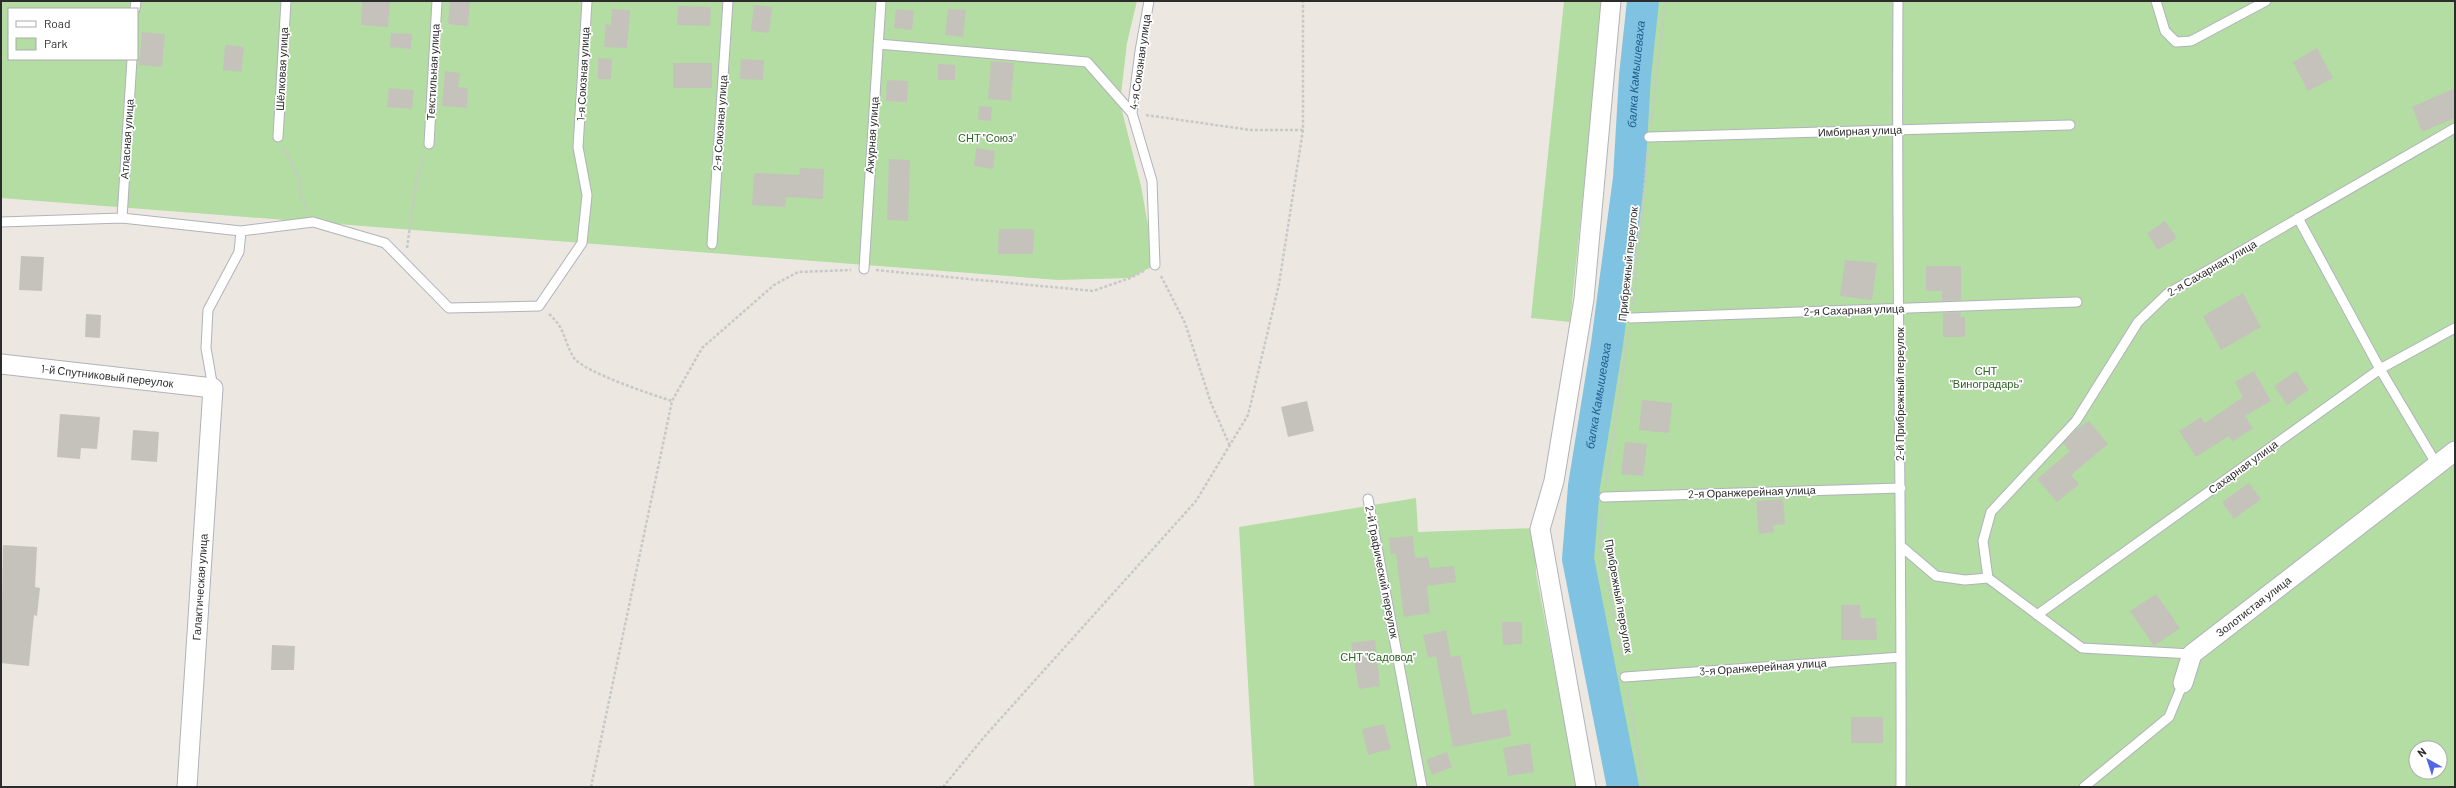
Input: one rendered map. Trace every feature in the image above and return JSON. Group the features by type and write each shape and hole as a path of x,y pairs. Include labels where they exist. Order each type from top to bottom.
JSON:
{"street":[{"path":"1586,787 1540,529 1554,481 1584,299 1611,1"},
{"name":"1-й Спутниковый переулок","path":"1,364 213,388"},
{"name":"Галактическая улица","path":"187,787 213,388"},
{"name":"Золотистая улица","path":"2192,654 2455,450"},
{"path":"2183,683 2192,654"}],"lane":[{"name":"Шёлковая улица","path":"278,137 286,1"},
{"name":"Текстильная улица","path":"429,144 437,1"},
{"name":"1-я Союзная улица","path":"539,306 582,243 587,195 578,147 587,1"},
{"name":"2-я Союзная улица","path":"712,244 728,1"},
{"name":"Ажурная улица","path":"864,269 881,1"},
{"name":"4-я Союзная улица","path":"1149,1 1140,50 1132,113 1152,181 1155,265"},
{"name":"2-й Прибрежный переулок","path":"1898,1 1897,130 1902,547 1900,787"},
{"path":"2156,1 2165,31 2176,42 2191,41 2266,1"},
{"path":"878,44 1087,62 1132,113"},
{"name":"Атласная улица","path":"122,218 132,60"},
{"name":"Имбирная улица","path":"1649,137 2070,125"},
{"name":"2-я Сахарная улица","path":"1988,578 1983,541 1991,512 2076,421 2138,322 2166,294 2455,128"},
{"path":"1,222 122,218 241,231 314,222 385,243 406,262 449,308 539,306"},
{"path":"2298,218 2380,369 2437,465"},
{"path":"213,388 206,348 208,310 239,252 241,231"},
{"name":"2-я Сахарная улица","path":"1632,318 2077,302"},
{"name":"Сахарная улица","path":"2037,615 2380,369 2455,328"},
{"name":"2-я Оранжерейная улица","path":"1604,497 1901,488"},
{"name":"2-й Графический переулок","path":"1368,500 1422,787"},
{"path":"1902,547 1936,576 1965,580 1988,578 2082,648 2192,654"},
{"name":"3-я Оранжерейная улица","path":"1625,677 1901,657"},
{"path":"2084,787 2169,717 2183,683"}],"path":[{"path":"943,787 990,730 1196,501 1248,415 1277,292 1303,130 1303,1"},
{"name":"Прибрежный переулок","path":"1645,787 1600,542 1604,497 1632,318 1649,137 1665,1"},
{"path":"1132,113 1250,130 1303,130"},
{"path":"278,137 299,178 300,194 314,222"},
{"path":"406,262 417,177 429,144"},
{"path":"591,787 672,401 702,348 774,285 798,272 864,269 1093,291 1130,278 1155,265 1184,323 1211,403 1230,446"},
{"path":"539,306 560,323 575,359 611,380 672,401"}],"green space":[{"name":"СНТ \"Союз\"","path":"1,1 1137,1 1127,43 1120,103 1141,186 1155,265 1130,278 1059,280 1,198"},
{"path":"1564,1 1603,1 1570,322 1531,318"},
{"name":"СНТ \"Виноградарь\"","path":"1657,1 2455,1 2455,787 1625,787 1591,559 1592,485"},
{"name":"СНТ \"Садовод\"","path":"1416,498 1418,532 1535,528 1536,573 1577,787 1254,787 1239,527"}],"building":[{"path":"362,1 390,1 388,27 361,25"},
{"path":"450,1 470,1 468,26 448,24"},
{"path":"754,5 772,7 769,33 751,31"},
{"path":"678,6 711,7 710,26 677,25"},
{"path":"612,9 630,10 627,48 604,47 606,24 611,25"},
{"path":"896,9 914,11 912,30 894,28"},
{"path":"948,9 966,10 963,37 945,35"},
{"path":"142,32 165,34 162,67 139,65"},
{"path":"391,33 412,34 411,49 390,47"},
{"path":"225,45 244,47 241,72 223,70"},
{"path":"2317,48 2333,78 2308,91 2293,62"},
{"path":"598,58 612,59 611,79 598,79"},
{"path":"741,59 764,60 763,80 740,79"},
{"path":"991,61 1014,63 1011,101 988,99"},
{"path":"673,63 712,63 712,88 673,88"},
{"path":"938,64 955,65 955,80 938,80"},
{"path":"445,71 460,73 458,87 468,88 467,108 442,106"},
{"path":"887,80 908,81 907,102 886,101"},
{"path":"389,88 414,90 412,109 387,107"},
{"path":"2455,88 2455,118 2422,132 2412,107"},
{"path":"979,106 992,107 991,121 978,120"},
{"path":"976,148 995,151 993,169 974,166"},
{"path":"889,159 910,160 908,221 887,220"},
{"path":"800,168 824,169 823,199 786,197 785,207 752,205 754,173 799,175"},
{"path":"2165,221 2177,238 2158,250 2147,233"},
{"path":"999,229 1034,229 1033,254 998,254"},
{"path":"21,256 44,257 42,291 19,290"},
{"path":"1845,260 1877,263 1872,300 1840,296"},
{"path":"1926,266 1961,266 1961,300 1942,301 1942,291 1926,291"},
{"path":"2243,293 2261,327 2221,350 2203,316"},
{"path":"1961,312 1960,317 1965,317 1965,337 1943,337 1943,313"},
{"path":"86,314 101,315 100,338 85,337"},
{"path":"2254,371 2271,401 2245,416 2253,428 2232,442 2229,436 2196,457 2179,431 2201,417 2205,423 2243,397 2235,382"},
{"path":"2296,371 2309,390 2287,405 2274,386"},
{"path":"1642,400 1672,403 1669,433 1639,430"},
{"path":"1307,401 1314,431 1288,437 1281,407"},
{"path":"60,414 100,417 97,449 81,448 80,459 57,457"},
{"path":"2089,421 2108,444 2071,475 2079,484 2057,502 2037,479 2070,451 2063,443 2077,429"},
{"path":"133,430 159,432 157,462 131,460"},
{"path":"1625,442 1647,444 1643,476 1621,474"},
{"path":"2249,483 2261,499 2234,519 2222,502"},
{"path":"1783,499 1785,524 1773,525 1774,532 1759,534 1756,501"},
{"path":"1413,536 1415,558 1428,557 1430,568 1454,566 1456,582 1427,586 1430,613 1404,617 1396,554 1391,554 1389,538"},
{"path":"3,545 37,547 35,587 40,588 37,616 34,615 29,666 1,663"},
{"path":"2156,594 2180,628 2154,646 2130,611"},
{"path":"1841,605 1860,605 1861,618 1876,618 1877,640 1841,640"},
{"path":"1502,622 1522,622 1522,644 1503,645"},
{"path":"1446,630 1451,657 1460,655 1472,715 1506,709 1511,736 1453,747 1436,656 1428,658 1423,635"},
{"path":"1375,640 1380,686 1359,689 1351,643"},
{"path":"272,645 295,646 294,670 271,670"},
{"path":"1851,717 1883,717 1883,743 1851,743"},
{"path":"1384,724 1391,749 1368,755 1362,729"},
{"path":"1530,743 1534,772 1508,776 1503,748"},
{"path":"1447,752 1452,767 1432,775 1426,760"}],"waterway":[{"name":"балка Камышеваха","path":"1623,787 1578,559 1584,486 1607,344 1629,178 1635,76 1643,1"}]}
